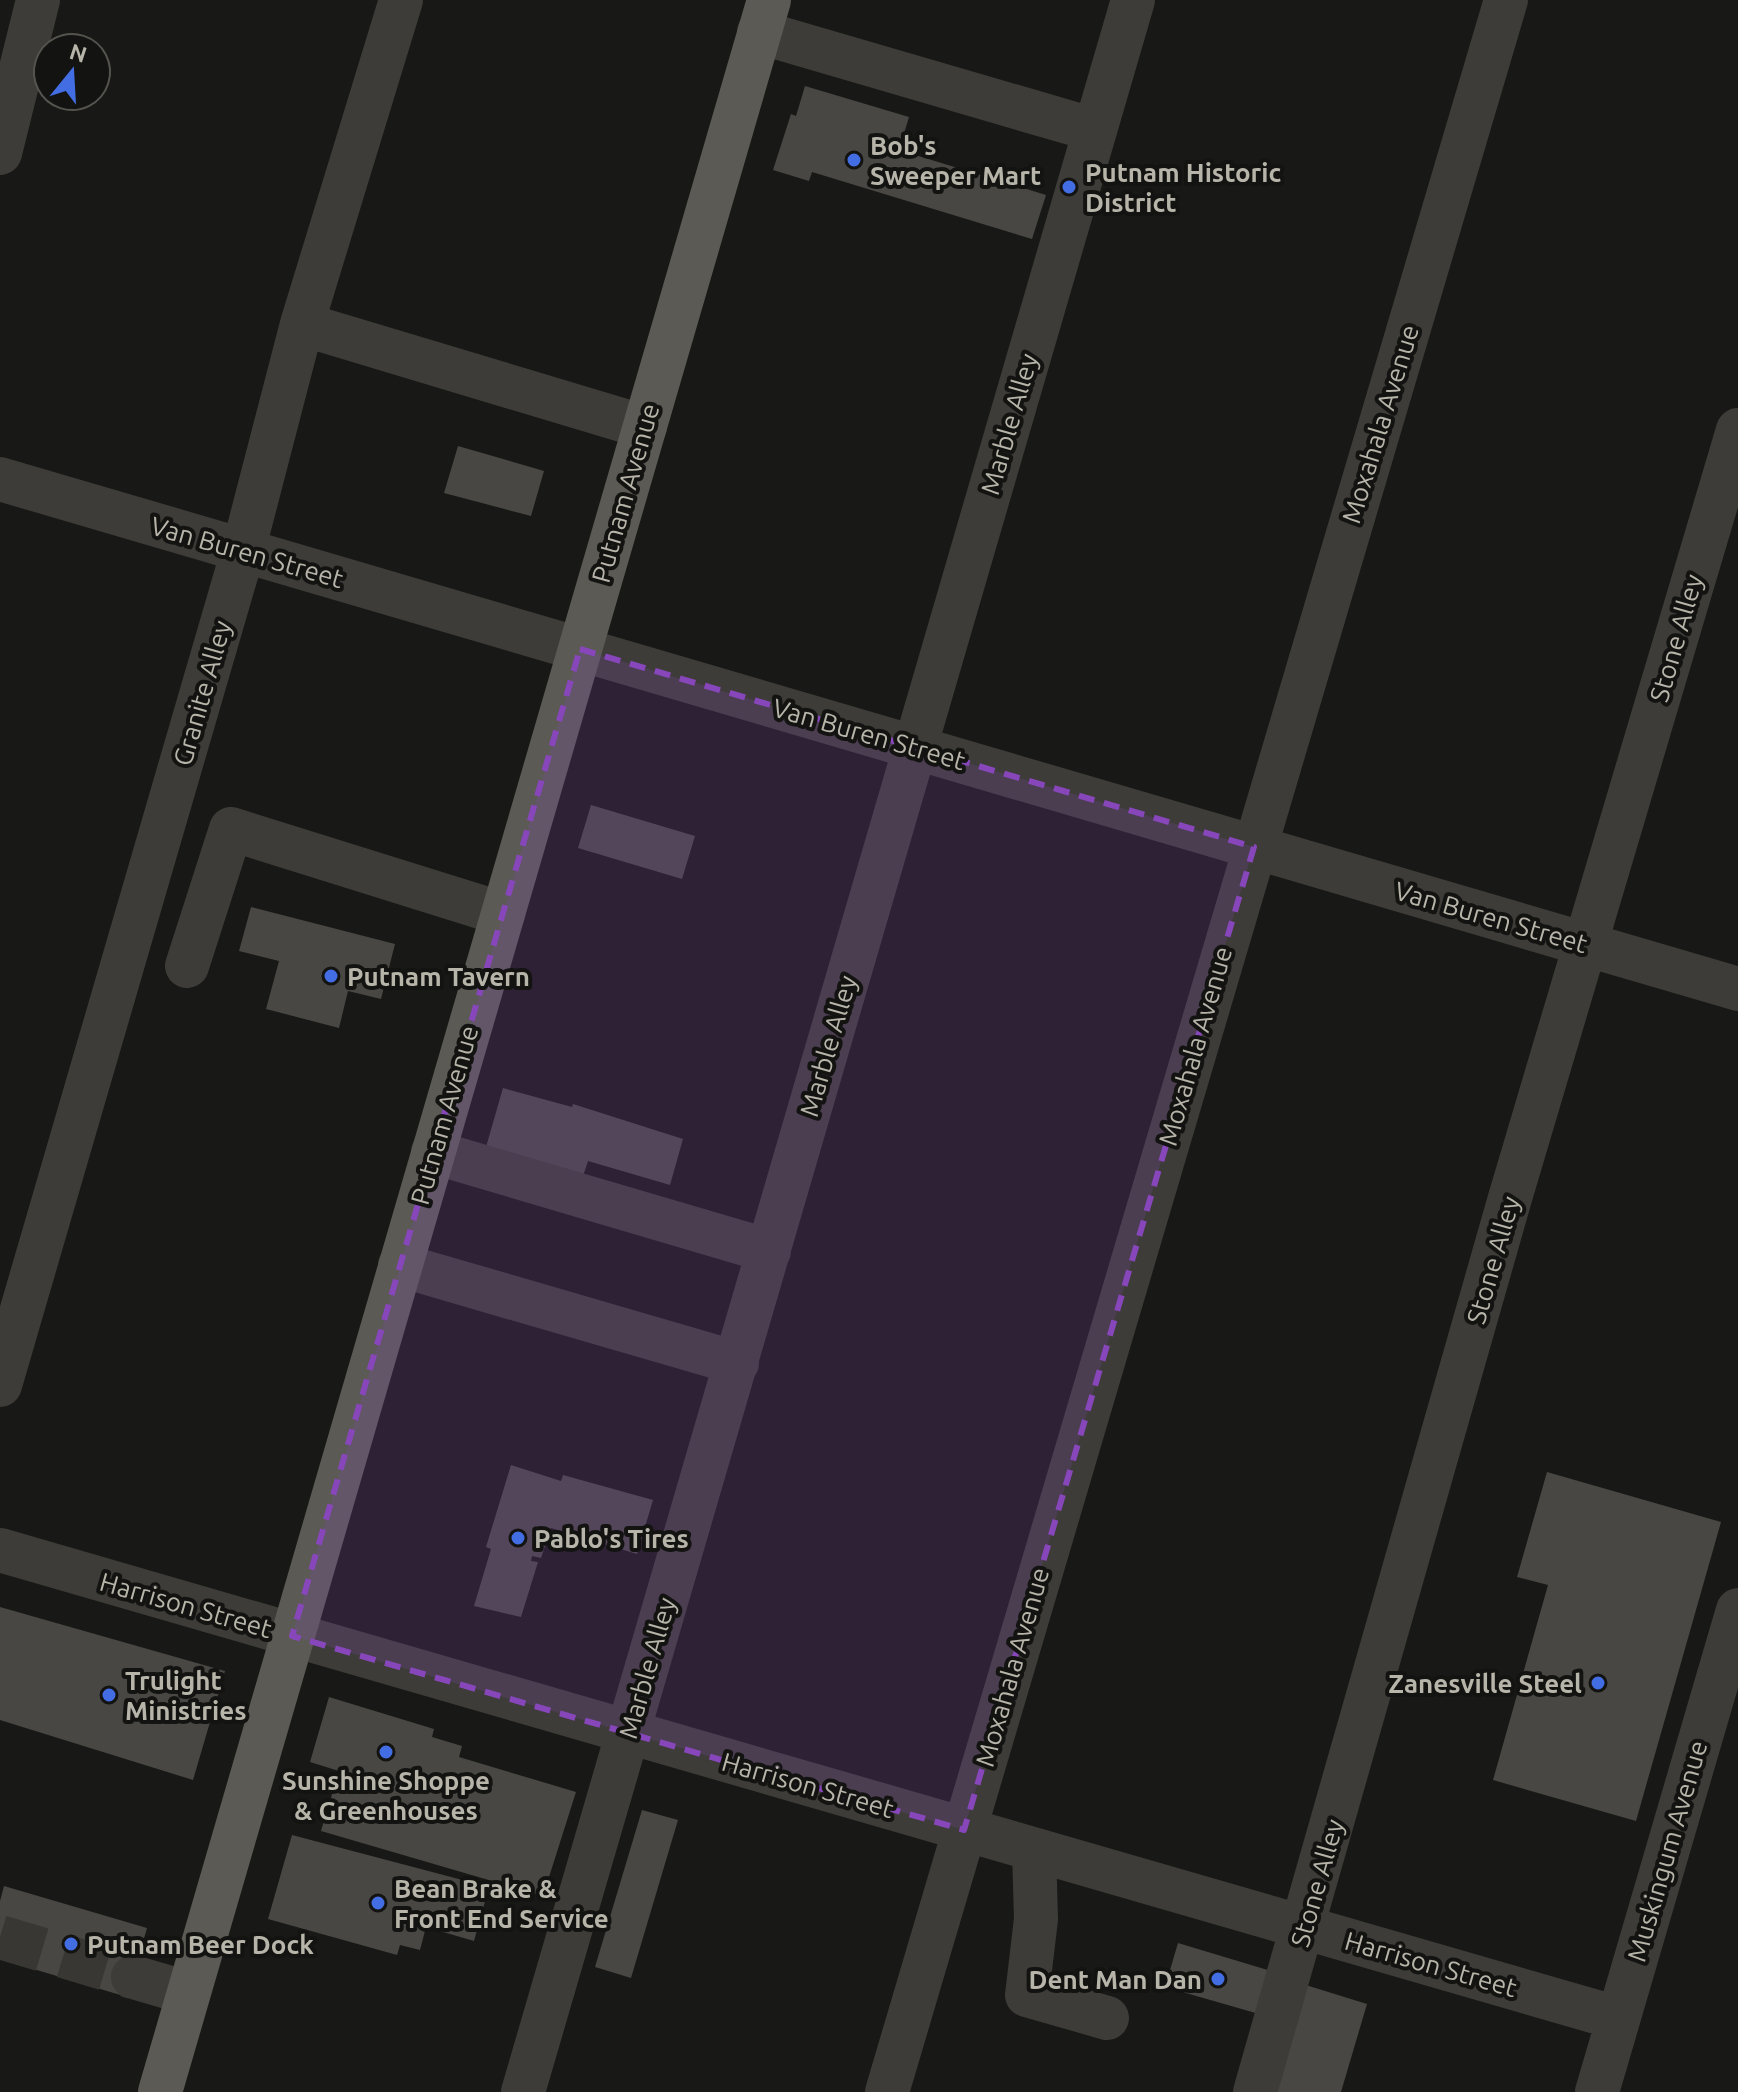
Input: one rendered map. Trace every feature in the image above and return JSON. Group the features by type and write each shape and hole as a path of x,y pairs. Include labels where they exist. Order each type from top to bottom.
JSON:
{"main road":[{"name":"Putnam Avenue","path":"160,2092 764,16"}],"street":[{"path":"0,153 38,0"},
{"name":"Granite Alley","path":"0,1385 243,551 302,324 401,0"},
{"name":"Marble Alley","path":"523,2092 1133,0"},
{"name":"Moxahala Avenue","path":"887,2092 1506,0"},
{"path":"764,16 1095,130"},
{"path":"302,324 645,427"},
{"name":"Stone Alley","path":"1255,2092 1738,430"},
{"name":"Van Buren Street","path":"0,479 1738,989"},
{"path":"187,966 231,829 503,914"},
{"path":"433,1152 769,1251"},
{"path":"400,1265 737,1363"},
{"name":"Harrison Street","path":"0,1550 1617,2018"},
{"name":"Muskingum Avenue","path":"1597,2092 1738,1610"},
{"path":"1034,1850 1036,1919 1027,1995 1107,2018"},
{"path":"133,1977 188,1993"}],"highlighted area":[{"path":"580,649 1254,847 964,1830 292,1636"}],"building":[{"name":"Bob's Sweeper Mart","path":"805,86 909,117 899,150 1046,195 1032,239 812,172 809,181 773,170 791,114 796,116"},
{"path":"458,446 544,471 531,516 444,493"},
{"path":"591,805 695,836 682,879 578,848"},
{"name":"Putnam Tavern","path":"251,907 395,944 381,999 348,991 339,1028 266,1009 279,961 239,951"},
{"path":"503,1088 572,1107 573,1104 683,1139 670,1185 588,1161 583,1176 486,1147"},
{"name":"Pablo's Tires","path":"511,1465 561,1481 563,1475 653,1500 637,1554 551,1528 541,1558 532,1556 531,1561 538,1562 521,1617 474,1606 491,1549 486,1547"},
{"name":"Zanesville Steel","path":"1547,1472 1721,1522 1636,1821 1493,1780 1548,1585 1517,1577"},
{"name":"Trulight Ministries","path":"0,1607 225,1671 193,1780 0,1720"},
{"path":"329,1697 434,1729 432,1737 462,1746 459,1757 576,1792 543,1896 321,1831 339,1771 310,1762"},
{"path":"642,1810 678,1820 631,1978 595,1967"},
{"name":"Bean Brake & Front End Service","path":"292,1835 489,1887 474,1941 426,1927 420,1950 400,1945 397,1955 268,1919"},
{"name":"Putnam Beer Dock","path":"4,1886 147,1928 127,1997 0,1959 0,1901"},
{"name":"Dent Man Dan","path":"1178,1943 1271,1971 1259,2014 1165,1987"},
{"path":"1296,1982 1367,2004 1341,2092 1264,2092"}],"tunnel":[{"path":"0,1937 133,1977"}],"place":[{"name":"Bob's Sweeper Mart","path":"854,160"},
{"name":"Putnam Historic District","path":"1069,187"},
{"name":"Putnam Tavern","path":"331,976"},
{"name":"Pablo's Tires","path":"518,1538"},
{"name":"Zanesville Steel","path":"1598,1683"},
{"name":"Trulight Ministries","path":"109,1695"},
{"name":"Sunshine Shoppe & Greenhouses","path":"386,1752"},
{"name":"Bean Brake & Front End Service","path":"378,1903"},
{"name":"Putnam Beer Dock","path":"71,1944"},
{"name":"Dent Man Dan","path":"1218,1979"}]}
